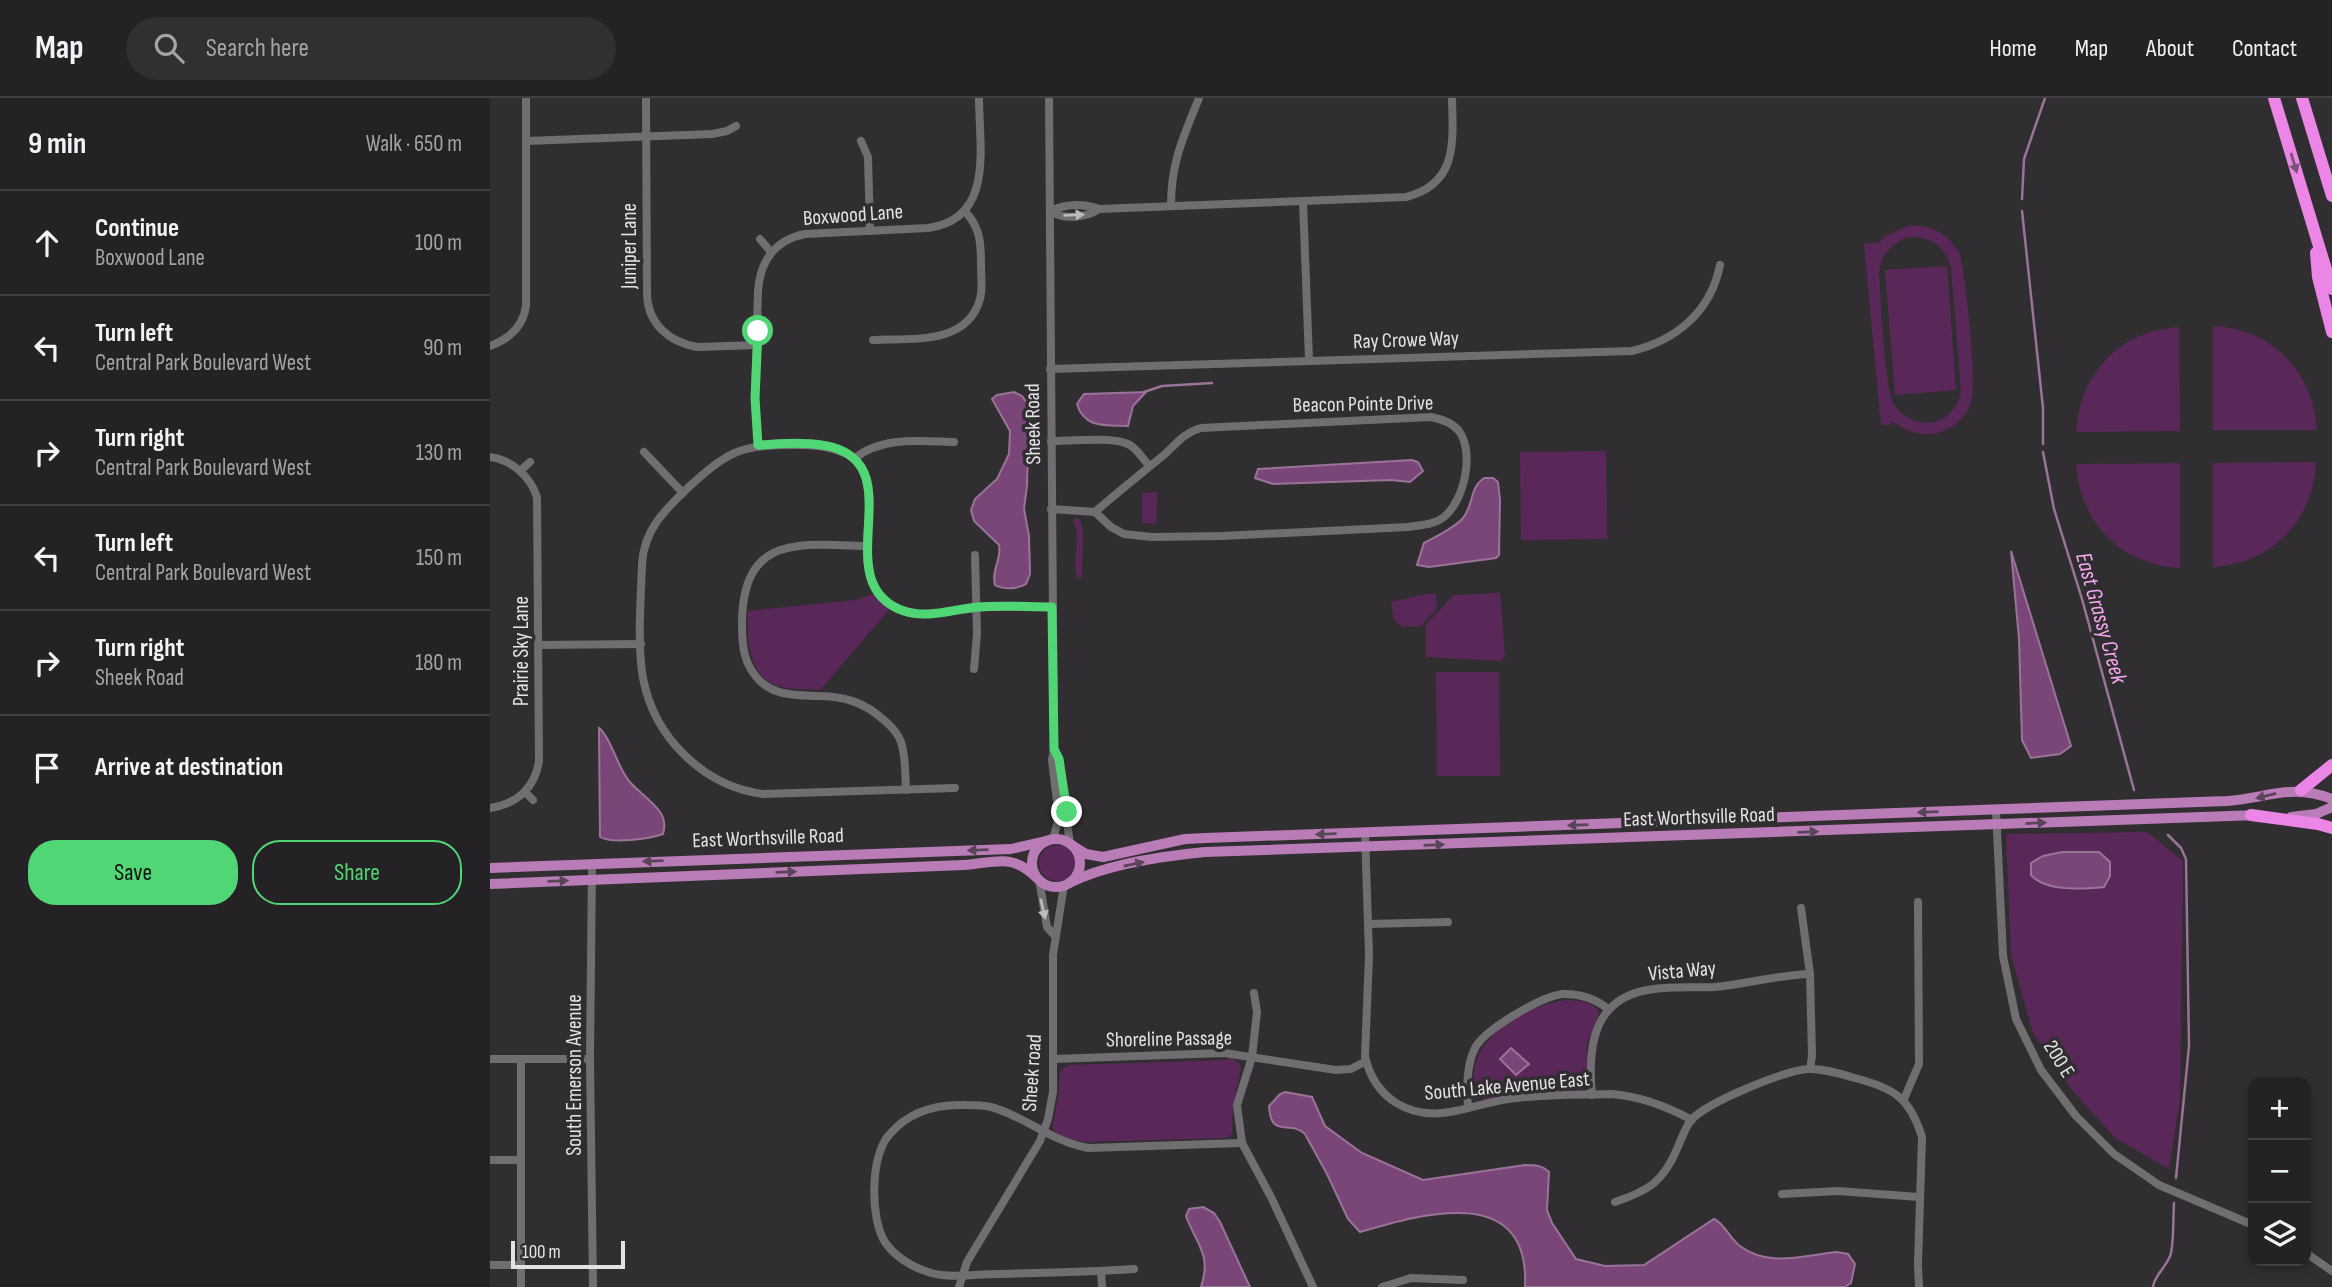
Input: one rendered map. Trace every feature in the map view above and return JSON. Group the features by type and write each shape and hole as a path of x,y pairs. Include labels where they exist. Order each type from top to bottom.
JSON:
{"highway":[{"path":"2274,98 2332,289"},
{"path":"2302,98 2332,186"},
{"path":"2302,98 2332,196"},
{"path":"2314,228 2318,277 2332,332"},
{"path":"2301,790 2332,765"},
{"path":"2251,815 2332,828"}],"main road":[{"name":"East Worthsville Road","path":"1072,845 1086,854 1103,857 1185,839 2227,801 2264,797 2290,790 2301,790 2332,799"},
{"name":"East Worthsville Road","path":"1067,884 1089,874 1182,854 2251,815 2305,816 2332,807"},
{"path":"1060,839 1072,845 1079,859 1078,873 1067,884 1048,886 1033,871 1032,857 1035,851 1049,840 1060,839"},
{"name":"East Worthsville Road","path":"490,868 1011,849 1049,840"},
{"name":"East Worthsville Road","path":"490,884 1002,861 1020,864 1038,878"}],"street":[{"path":"490,346 511,335 526,313 526,98"},
{"name":"Juniper Lane","path":"646,98 647,294 654,321 664,333 688,346 758,345"},
{"path":"873,340 942,336 958,328 973,313 980,297 981,242 975,222 965,211 975,198 978,186 979,98"},
{"name":"Sheek Road","path":"1049,98 1052,760 1059,818 1049,840"},
{"path":"1171,206 1171,183 1176,156 1199,98"},
{"path":"1050,211 1056,215 1089,215 1099,209 1406,197 1425,193 1437,183 1446,170 1451,154 1452,98"},
{"path":"526,141 721,133 733,129 736,125"},
{"path":"861,141 869,157 870,231"},
{"path":"1303,201 1309,360"},
{"name":"Boxwood Lane","path":"771,252 787,240 805,234 936,227 950,223 965,211"},
{"path":"758,445 755,398 759,281 762,267 771,252 760,239"},
{"name":"Ray Crowe Way","path":"1050,369 1639,349 1669,337 1687,325 1711,294 1720,265"},
{"name":"Beacon Pointe Drive","path":"1406,416 1430,417 1447,421 1460,432 1465,449 1463,489 1444,517 1430,524 1222,536 1152,537 1125,534 1111,527 1096,512 1181,437 1189,431 1201,428 1406,416"},
{"path":"1051,441 1128,443 1149,466"},
{"path":"854,459 877,445 954,442"},
{"path":"955,788 764,794 744,790 716,779 678,749 657,718 643,678 642,564 644,547 658,518 726,456 758,445 830,446 854,459 862,468 868,485 868,565 873,583 882,597 901,610 924,614 977,607 1052,607"},
{"path":"644,452 683,493"},
{"path":"490,457 504,461 520,471 530,462"},
{"name":"Prairie Sky Lane","path":"520,471 537,497 539,761 538,771 525,792"},
{"path":"1051,509 1096,512"},
{"path":"867,546 795,546 779,550 765,558 751,574 745,587 742,603 743,648 746,662 755,676 776,691 845,698 876,713 895,731 901,742 906,790"},
{"path":"974,669 977,607 975,555"},
{"path":"539,645 641,644"},
{"name":"Sheek Road","path":"1054,749 1059,759 1072,845"},
{"path":"490,808 511,802 525,792 533,800"},
{"name":"200 E","path":"1996,810 2003,956 2016,1019 2041,1070 2076,1116 2113,1154 2159,1185 2248,1223"},
{"name":"South Lake Avenue East","path":"1365,832 1368,924 1366,1061 1378,1088 1390,1101 1405,1109 1434,1113 1507,1099 1628,1095 1657,1104 1692,1120"},
{"name":"South Emerson Avenue","path":"593,864 590,1059 593,1287"},
{"name":"Sheek road","path":"1038,878 1047,927 1055,936"},
{"name":"Sheek road","path":"959,1287 974,1251 1048,1119 1053,1092 1055,936 1067,884"},
{"path":"1904,1099 1919,1064 1918,902"},
{"path":"1801,908 1810,974 1810,1069"},
{"path":"1368,924 1448,922"},
{"name":"Vista Way","path":"1608,1009 1648,990 1716,987 1780,976 1810,974"},
{"path":"1254,993 1256,1012 1252,1057 1237,1105 1237,1121 1242,1143 1271,1197 1313,1287"},
{"path":"1468,1108 1469,1063 1485,1033 1507,1019 1563,994 1590,998 1608,1009 1599,1025 1590,1053 1592,1095"},
{"name":"Shoreline Passage","path":"1053,1059 1224,1053 1336,1070 1351,1069 1366,1061"},
{"path":"490,1059 590,1059"},
{"path":"521,1059 521,1287"},
{"path":"1615,1202 1640,1194 1661,1178 1692,1120 1722,1100 1797,1071 1810,1069 1877,1084 1904,1099 1914,1114 1922,1137 1919,1287"},
{"path":"1135,1269 962,1275 930,1273 917,1267 903,1260 884,1241 875,1210 874,1190 882,1144 889,1134 916,1113 934,1107 962,1105 991,1107 1069,1145 1088,1148 1242,1143"},
{"path":"490,1160 521,1160"},
{"path":"1782,1194 1838,1191 1919,1197"},
{"path":"2311,1256 2332,1271"},
{"path":"490,1265 521,1265"},
{"path":"1101,1271 1102,1287"},
{"path":"1382,1287 1411,1278 1463,1280"}],"shaded area":[{"path":"1908,226 1925,227 1945,236 1960,255 1970,330 1973,373 1971,402 1956,424 1941,432 1915,433 1891,420 1891,425 1881,425 1864,244 1876,242 1877,245 1885,236","holes":["1909,237 1936,244 1945,253 1951,267 1961,393 1954,408 1947,415 1928,423 1902,414 1891,397 1879,272 1882,260 1892,246"]},
{"path":"1947,266 1956,390 1895,395 1885,270"},
{"path":"2213,326 2254,335 2286,357 2307,389 2317,430 2213,430"},
{"path":"2179,327 2180,431 2076,432 2085,391 2107,358 2139,336"},
{"path":"1014,392 1022,396 1028,404 1027,486 1024,509 1029,536 1030,574 1026,584 1006,588 995,585 999,545 974,521 971,510 975,499 997,479 1009,454 1010,431 992,399 997,395"},
{"path":"1146,392 1133,406 1128,426 1091,422 1080,412 1077,404 1084,394"},
{"path":"1606,451 1607,539 1521,540 1520,452"},
{"path":"1412,460 1418,462 1423,471 1410,482 1391,480 1273,484 1255,478 1258,469"},
{"path":"2316,462 2307,503 2286,535 2271,548 2254,557 2213,567 2213,463"},
{"path":"2180,463 2180,568 2139,559 2107,537 2086,505 2076,464"},
{"path":"1484,478 1493,478 1498,482 1499,555 1496,558 1429,567 1417,565 1424,543 1450,529 1463,518 1476,487"},
{"path":"1157,492 1156,524 1142,523 1142,493"},
{"path":"1077,518 1083,531 1082,576 1078,580 1077,535 1073,520"},
{"path":"2011,551 2071,746 2060,754 2031,758 2022,740 2019,639"},
{"path":"1500,593 1505,656 1500,661 1426,657 1426,624 1454,595"},
{"path":"873,594 889,610 820,690 790,689 773,684 757,669 752,659 748,635 748,611 856,600"},
{"path":"1436,594 1437,608 1421,626 1403,627 1394,620 1391,602"},
{"path":"1436,672 1499,672 1500,776 1437,776"},
{"path":"599,728 629,781 659,811 663,818 663,834 622,840 600,837"},
{"path":"2147,832 2183,861 2180,1099 2169,1169 2115,1138 2072,1090 2033,1033 2011,955 2006,834"},
{"path":"1057,845 1070,850 1075,863 1070,876 1057,881 1044,876 1039,863 1044,850"},
{"path":"2062,852 2099,852 2110,862 2110,876 2104,887 2055,887 2031,875 2031,863 2043,856"},
{"path":"1566,1000 1589,1003 1599,1013 1587,1044 1587,1082 1583,1090 1504,1095 1485,1100 1476,1096 1473,1077 1477,1059 1498,1030 1531,1010"},
{"path":"1511,1048 1529,1064 1516,1075 1500,1059"},
{"path":"1231,1058 1239,1063 1241,1068 1233,1105 1232,1134 1227,1138 1086,1142 1063,1136 1052,1128 1060,1072 1068,1065"},
{"path":"1285,1092 1312,1097 1325,1126 1362,1153 1423,1180 1525,1165 1544,1168 1549,1172 1547,1210 1552,1223 1576,1259 1605,1266 1644,1265 1714,1219 1740,1246 1763,1257 1787,1258 1837,1252 1848,1254 1855,1264 1851,1283 1845,1287 1525,1287 1522,1254 1510,1232 1492,1219 1468,1213 1442,1214 1413,1218 1360,1232 1348,1219 1305,1134 1273,1123 1269,1106"},
{"path":"1203,1207 1214,1213 1220,1222 1250,1287 1201,1287 1204,1257 1186,1216 1189,1209"}],"waterway":[{"name":"East Grassy Creek","path":"2022,199 2024,159 2045,98"},
{"name":"East Grassy Creek","path":"2022,211 2043,408 2043,444"},
{"path":"1144,392 1162,386 1212,383"},
{"name":"East Grassy Creek","path":"2043,452 2054,509 2082,599 2134,790"},
{"name":"East Grassy Creek","path":"2168,835 2181,848 2186,859 2189,1046 2176,1178"},
{"name":"East Grassy Creek","path":"2153,1287 2171,1253 2174,1203"}],"route":[{"path":"758,331 755,398 758,445 830,446 856,460 868,485 869,575 882,597 901,610 924,614 990,606 1052,607 1054,749 1059,759 1067,812"}]}
